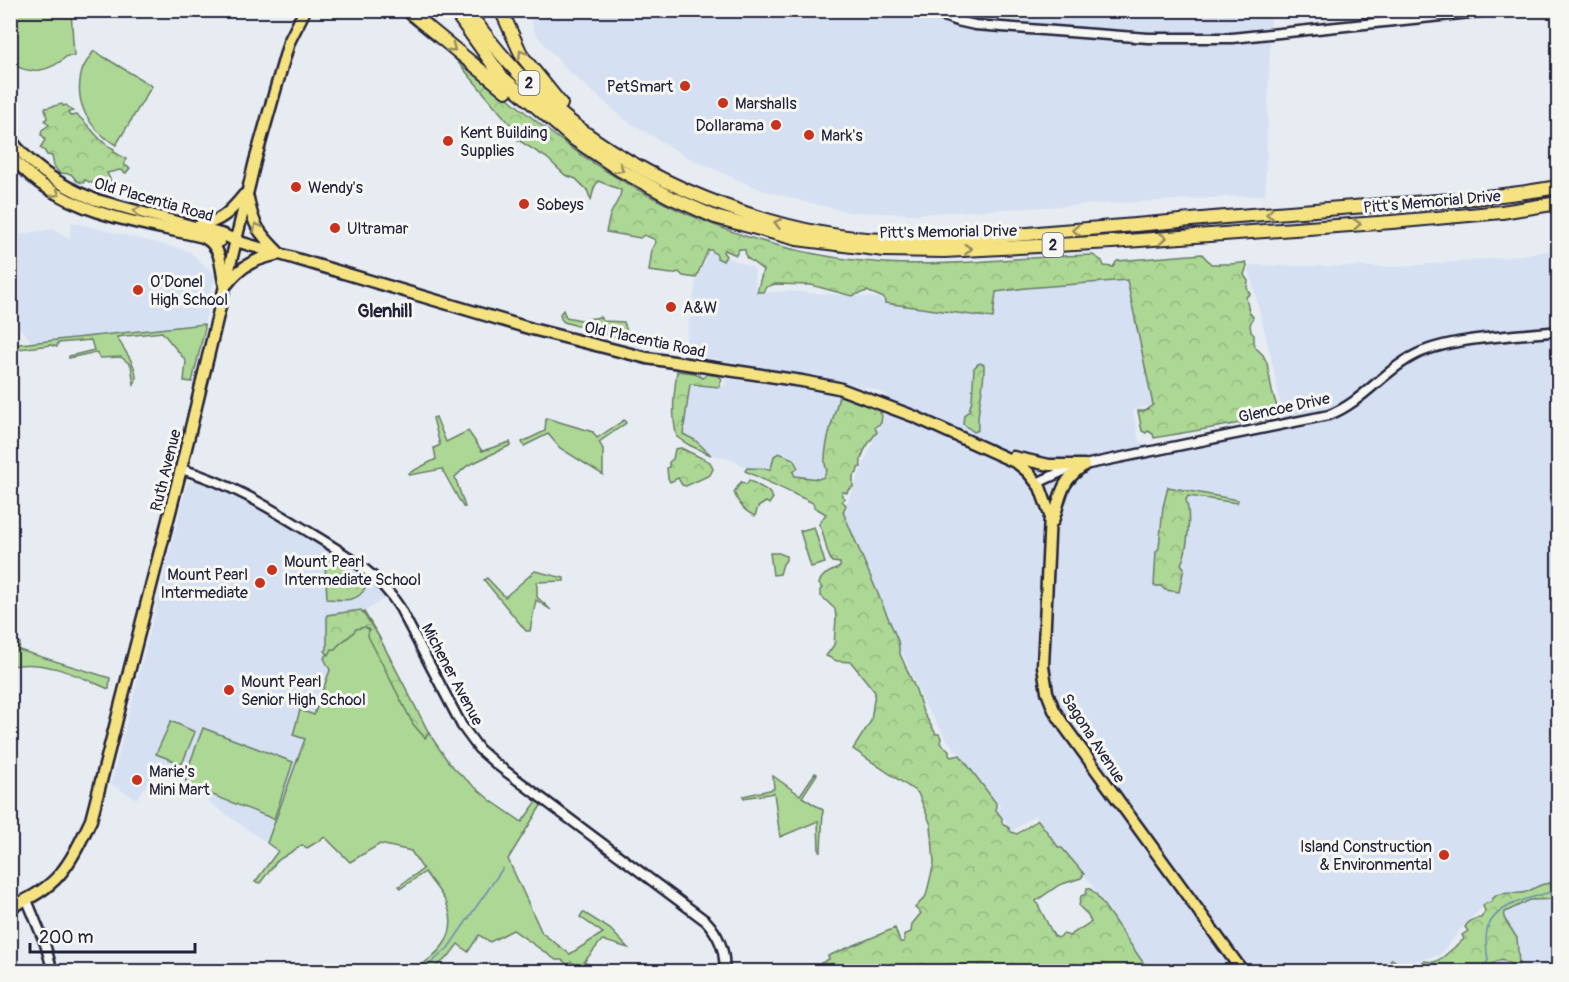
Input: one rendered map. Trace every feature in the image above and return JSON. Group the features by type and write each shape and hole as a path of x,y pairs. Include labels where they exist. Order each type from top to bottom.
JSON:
{"highway":[{"path":"407,10 529,109 571,137"},
{"name":"Pitt's Memorial Drive","path":"454,10 502,78 571,137 620,170 670,197 715,217 797,239 884,250 944,250 1155,239 1403,221 1502,212 1558,203"},
{"name":"Pitt's Memorial Drive","path":"467,10 509,64 555,108 602,145 686,190 750,215 802,229 882,240 939,240 1451,200 1558,187"},
{"path":"501,10 522,56 560,103 602,145"}],"main road":[{"name":"Ruth Avenue","path":"10,907 48,887 64,872 91,820 181,469 247,192 289,42 305,10"},
{"name":"Old Placentia Road","path":"10,139 20,152 45,174 75,192 196,231"},
{"name":"Old Placentia Road","path":"10,156 40,183 77,204 116,218 224,235 236,241 532,329 647,358 838,388 913,416 1002,455 1021,466 1037,483"},
{"path":"225,287 218,252 212,243 196,231 216,222 232,210 247,192"},
{"path":"225,287 237,272 249,264 280,254 257,229 251,217 247,192"},
{"path":"1002,455 1049,465 1084,465"},
{"path":"1050,527 1063,486 1084,465"},
{"name":"Sagona Avenue","path":"1037,483 1048,504 1050,527 1043,666 1045,684 1054,710 1145,840 1243,972"}],"street":[{"path":"927,10 957,21 975,24 1148,38 1232,38 1499,10"},
{"name":"Glencoe Drive","path":"1037,483 1060,472 1084,465 1329,415 1347,407 1410,358 1447,344 1558,331"},
{"name":"Michener Avenue","path":"181,469 255,498 350,557 370,573 389,592 400,608 462,726 474,743 496,764 706,921 720,942 725,957 724,972"},
{"path":"27,900 45,944 53,972"}],"shaded area":[{"path":"528,11 1271,11 1265,195 916,214 849,212 806,202 759,189 687,157 624,119 565,68 535,33"},
{"path":"71,222 189,251 215,275 204,324 33,343 11,318 11,236 53,229 70,239"},
{"path":"1558,249 1558,883 1490,900 1464,925 1440,955 1403,964 1391,962 1384,971 1149,971 1089,881 1062,848 1060,849 1035,815 1012,831 998,810 1000,806 944,735 924,704 843,512 887,409 885,394 874,389 687,354 685,347 696,282 710,251 754,268 756,293 786,291 879,298 885,303 992,318 996,292 1127,280 1153,405 1133,410 1139,441 1151,447 1283,419 1271,357 1248,265 1397,267 1509,257"},
{"path":"726,379 823,391 839,396 824,461 827,470 824,477 818,479 795,476 793,472 798,468 793,459 786,455 772,469 747,468 733,460 713,455 695,440 683,434 690,383 724,387"},
{"name":"Mount Pearl Senior High School","path":"192,479 252,503 354,567 386,597 364,612 324,658 330,670 314,715 300,711 305,739 267,843 159,767 136,799 111,784 187,484"},
{"path":"1558,899 1558,971 1486,972 1497,963 1505,912 1530,900 1551,901"}],"green space":[{"path":"11,10 71,11 74,56 67,56 47,68 32,71 18,67 11,62"},
{"path":"445,47 546,129 614,176 687,214 764,242 844,259 885,263 937,264 1093,255 1102,261 1104,266 1113,267 1117,261 1202,254 1211,264 1246,262 1244,275 1248,281 1247,288 1250,294 1246,297 1249,312 1253,317 1250,325 1254,335 1254,346 1267,363 1279,413 1266,420 1262,418 1261,421 1154,438 1153,434 1148,431 1146,433 1142,431 1138,411 1144,411 1153,405 1127,280 996,292 993,318 885,303 884,298 867,291 852,296 811,285 775,284 766,287 763,292 757,292 763,270 746,257 745,250 739,249 736,255 725,250 723,252 726,256 723,261 708,250 696,278 683,276 679,272 672,274 649,271 652,249 656,242 654,239 644,235 640,238 606,232 610,215 621,190 598,181 591,200 587,190 576,179 565,175 547,158 518,140 520,136"},
{"path":"94,51 152,86 116,145 106,139 91,123 82,104 80,83 82,71"},
{"path":"62,104 73,111 68,112 70,116 77,115 103,142 114,149 114,152 126,159 124,165 130,168 126,173 120,170 107,173 114,187 109,192 95,189 97,186 94,181 92,183 85,180 83,183 77,181 71,174 59,173 54,166 52,156 47,155 40,148 45,140 41,135 42,130 49,125 45,121 47,118 45,108"},
{"path":"563,310 566,317 581,320 600,317 603,321 624,322 633,342 564,322 560,314"},
{"path":"204,324 192,382 184,381 186,361 162,332 117,337 134,367 136,379 134,385 131,365 121,357 100,358 96,352 69,358 69,356 94,350 91,340 58,343 57,347 51,345 11,350 11,345"},
{"path":"981,363 984,365 983,381 978,430 974,432 963,424 964,415 969,411 972,400 974,368"},
{"path":"677,371 694,373 703,378 707,374 722,379 719,387 690,384 683,434 695,440 711,455 677,437 674,396"},
{"path":"845,395 878,408 882,412 880,413 881,423 875,427 877,432 863,453 861,467 853,476 853,487 847,493 842,492 845,498 842,501 846,505 843,512 898,641 900,654 923,712 936,734 939,734 940,743 949,750 949,755 951,757 960,755 996,803 996,810 1002,818 1002,823 1011,832 1017,834 1038,820 1059,848 1062,848 1084,874 1081,878 1059,885 1036,901 1054,936 1058,938 1064,934 1069,936 1091,922 1079,906 1081,896 1086,894 1089,888 1096,894 1149,971 826,971 821,963 829,959 828,956 895,928 900,942 904,942 904,935 911,932 912,924 921,913 915,908 926,896 934,863 931,825 918,793 853,749 871,721 875,692 851,662 837,661 826,656 834,645 836,618 835,609 820,595 822,588 819,584 824,575 840,567 840,563 832,562 819,524 826,514 814,507 813,503 745,471 747,468 771,469 774,456 779,453 793,459 798,468 793,472 795,476 818,479 824,477 827,470 825,455 829,434 839,396"},
{"path":"436,417 446,442 468,431 482,451 510,442 511,445 467,466 455,477 465,507 442,469 410,475 409,473 436,459 434,448 440,445 433,418"},
{"path":"546,418 593,432 597,438 624,420 626,423 599,442 603,449 603,475 560,448 548,434 524,446 522,442 545,431"},
{"path":"681,448 710,462 713,469 710,475 686,486 682,485 678,478 670,482 667,468 673,459 675,449"},
{"path":"749,480 768,491 773,498 769,504 766,502 758,507 755,516 742,507 734,492 741,482 747,484"},
{"path":"1168,487 1238,500 1237,503 1188,496 1186,500 1188,532 1181,564 1184,568 1179,592 1154,586 1156,552 1159,548 1163,507"},
{"path":"814,527 825,563 811,567 800,531"},
{"path":"770,553 786,556 780,574 773,575"},
{"path":"326,557 348,570 357,582 361,578 365,588 362,593 349,600 327,599"},
{"path":"535,571 564,578 564,581 537,582 537,597 551,610 536,600 530,631 526,631 484,580 487,578 505,597"},
{"path":"361,610 378,635 429,733 425,738 413,724 368,636 369,630 365,627 356,629 335,649 332,649 329,655 325,651 327,649 327,615"},
{"path":"364,612 426,729 449,763 490,800 522,822 537,801 542,804 508,859 542,933 570,954 603,933 580,917 583,912 610,929 628,948 602,940 584,962 598,971 587,971 571,962 568,965 562,960 556,960 513,930 490,942 479,935 468,952 458,944 449,956 431,971 413,971 430,959 443,945 448,937 451,918 444,898 425,872 401,888 399,886 423,869 411,851 380,844 350,862 325,837 307,848 302,845 277,861 260,883 255,882 278,851 267,843 305,739 293,735 300,710 314,715 330,670 324,658"},
{"path":"10,639 20,643 19,650 110,678 109,689 49,667 24,664 11,666"},
{"path":"171,721 195,732 182,764 156,754"},
{"path":"203,728 293,762 274,819 187,785 185,776"},
{"path":"815,773 817,774 802,797 823,810 821,851 819,851 818,821 780,837 774,793 744,798 743,796 774,789 773,776 800,795"},
{"path":"1557,883 1558,899 1530,900 1505,912 1504,918 1517,938 1519,964 1512,965 1502,959 1485,971 1387,971 1394,965 1390,960 1392,959 1401,966 1409,967 1409,970 1424,961 1435,962 1442,958 1464,939 1462,935 1468,931 1466,925 1481,918 1485,911 1483,906 1497,895 1522,893 1544,884"}],"waterway":[{"path":"421,972 448,948 503,868"},
{"path":"1478,972 1488,961 1486,935 1493,919 1508,906 1558,890"}],"place":[{"name":"PetSmart","path":"685,86"},
{"name":"Marshalls","path":"723,103"},
{"name":"Dollarama","path":"776,125"},
{"name":"Mark's","path":"809,135"},
{"name":"Kent Building Supplies","path":"448,141"},
{"name":"Wendy's","path":"296,187"},
{"name":"Sobeys","path":"524,204"},
{"name":"Ultramar","path":"335,228"},
{"name":"O’Donel High School","path":"138,290"},
{"name":"A&W","path":"671,307"},
{"name":"Mount Pearl Intermediate School","path":"272,570"},
{"name":"Mount Pearl Intermediate","path":"260,583"},
{"name":"Mount Pearl Senior High School","path":"229,690"},
{"name":"Marie's Mini Mart","path":"137,780"},
{"name":"Island Construction & Environmental","path":"1444,855"}],"district":[{"name":"Glenhill","path":"385,311"}]}
